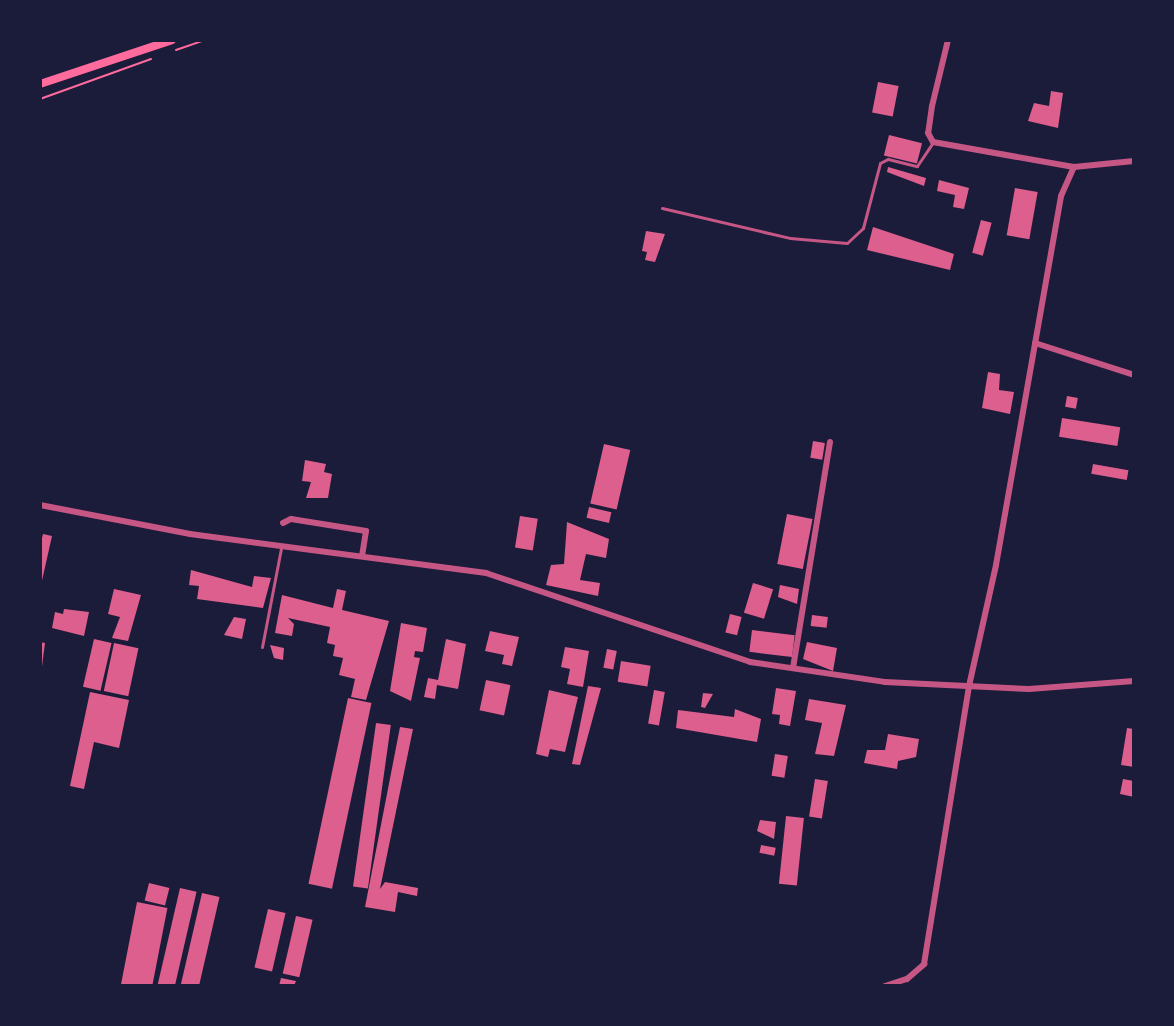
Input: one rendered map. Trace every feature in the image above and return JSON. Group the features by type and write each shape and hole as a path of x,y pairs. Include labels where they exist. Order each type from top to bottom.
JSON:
{"main road":[{"path":"40,84 172,40"}],"street":[{"path":"948,40 928,133 933,142 1074,167 1134,161"},
{"path":"885,986 907,979 924,964 969,686 1061,196 1074,167"},
{"path":"1035,343 1134,375"},
{"path":"793,668 830,442"},
{"path":"40,505 190,534 486,573 750,662 885,682 1029,689 1134,681"},
{"path":"283,523 291,519 366,531 362,555"}],"lane":[{"path":"662,208 790,238 847,243 863,228 880,163 888,159 917,166 933,142"},
{"path":"262,647 282,544"}],"path":[{"path":"175,51 205,40"},
{"path":"40,99 160,56"}],"building":[{"path":"878,82 899,86 893,116 872,112"},
{"path":"1051,91 1063,93 1058,128 1028,121 1034,103 1049,106"},
{"path":"889,135 922,143 917,164 884,155"},
{"path":"888,167 926,178 924,186 887,172"},
{"path":"939,180 969,188 964,209 953,207 955,195 937,191"},
{"path":"1015,188 1038,192 1029,239 1007,235"},
{"path":"981,220 992,223 983,256 972,253"},
{"path":"873,227 954,254 950,270 867,250"},
{"path":"646,231 665,234 655,262 645,260 647,252 642,251"},
{"path":"988,372 1000,374 999,390 1014,392 1010,414 982,408"},
{"path":"1067,396 1078,398 1076,409 1065,407"},
{"path":"1062,418 1120,427 1117,446 1059,437"},
{"path":"813,441 825,443 822,460 810,458"},
{"path":"604,444 630,450 617,510 590,503"},
{"path":"305,460 326,464 324,472 332,474 328,498 306,498 311,482 302,481"},
{"path":"1093,464 1128,470 1127,480 1091,474"},
{"path":"589,507 611,512 609,523 587,518"},
{"path":"787,514 813,519 803,569 777,564"},
{"path":"520,516 538,519 533,550 515,548"},
{"path":"567,522 609,539 606,558 586,554 580,580 600,583 598,596 546,585 551,565 564,564"},
{"path":"43,534 52,536 41,585 40,546"},
{"path":"191,570 252,587 254,576 271,578 263,608 197,599 199,586 189,585"},
{"path":"753,583 773,589 764,619 744,613"},
{"path":"780,585 799,589 797,604 778,597"},
{"path":"114,589 141,595 128,641 112,638 120,617 108,614"},
{"path":"337,589 346,591 342,610 389,621 366,700 351,697 355,679 339,675 343,658 333,656 335,645 327,643 330,627 288,618 294,624 292,636 275,633 282,595 333,608"},
{"path":"64,609 89,612 84,636 52,628 55,612 63,614"},
{"path":"730,614 742,617 737,635 725,632"},
{"path":"812,615 828,617 827,628 811,626"},
{"path":"234,617 246,619 242,639 224,635"},
{"path":"401,623 427,628 423,652 415,651 414,657 420,658 411,701 390,691"},
{"path":"752,630 795,635 792,657 749,652"},
{"path":"490,631 519,637 512,666 502,664 504,655 485,651"},
{"path":"94,639 112,643 101,691 83,687"},
{"path":"446,639 466,644 458,689 437,685 435,699 424,697 428,678 438,680"},
{"path":"40,642 45,643 41,674 40,674"},
{"path":"807,642 837,648 833,671 803,659"},
{"path":"114,643 138,648 128,696 104,691"},
{"path":"270,645 284,648 283,660 274,658"},
{"path":"565,647 589,651 583,687 567,684 570,669 561,667"},
{"path":"607,649 617,651 613,670 603,668"},
{"path":"621,661 651,666 647,686 618,682"},
{"path":"486,680 510,685 504,716 480,710"},
{"path":"588,686 601,688 580,765 572,764"},
{"path":"776,688 796,691 790,726 779,724 780,715 772,714"},
{"path":"549,690 578,697 565,752 550,749 548,757 536,754"},
{"path":"654,690 665,692 659,725 648,723"},
{"path":"90,692 129,700 119,748 94,742 84,789 70,786"},
{"path":"703,693 713,694 705,708 701,707"},
{"path":"348,698 371,703 332,889 308,884"},
{"path":"809,699 846,705 834,756 815,754 822,723 805,720"},
{"path":"735,709 761,719 757,742 676,728 678,710 734,717"},
{"path":"376,723 391,725 368,888 353,886"},
{"path":"400,727 413,729 380,889 385,882 418,888 417,896 398,892 395,912 365,907"},
{"path":"1127,728 1134,729 1134,767 1121,765"},
{"path":"888,734 919,739 916,757 898,761 897,769 864,763 867,750 885,750"},
{"path":"775,754 788,756 784,778 772,776"},
{"path":"815,779 828,781 822,819 809,817"},
{"path":"1123,779 1134,781 1134,797 1120,794"},
{"path":"786,816 804,818 797,886 779,884"},
{"path":"760,820 776,822 774,839 757,831"},
{"path":"761,845 776,848 774,856 759,853"},
{"path":"149,883 169,888 165,906 145,900"},
{"path":"180,888 197,892 175,986 157,986"},
{"path":"202,893 220,897 199,986 181,986"},
{"path":"137,902 167,908 152,986 121,986"},
{"path":"268,909 286,913 272,972 255,967"},
{"path":"296,916 313,920 299,977 283,973"},
{"path":"281,978 296,981 294,986 279,986"}]}
